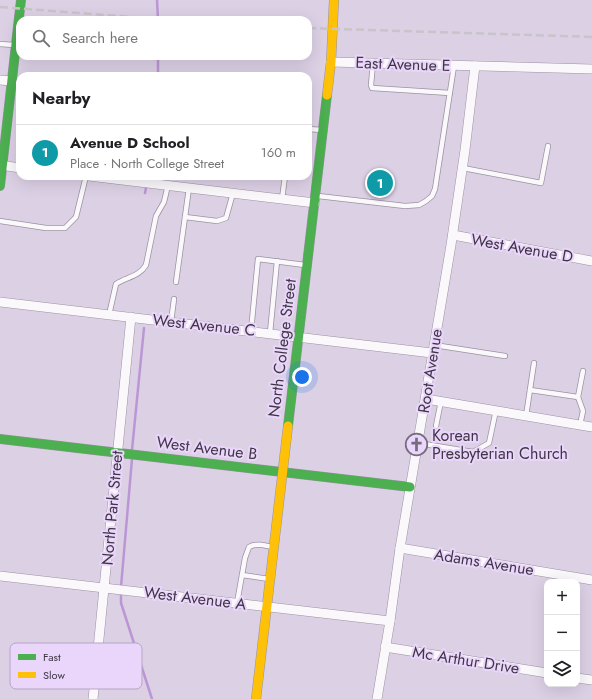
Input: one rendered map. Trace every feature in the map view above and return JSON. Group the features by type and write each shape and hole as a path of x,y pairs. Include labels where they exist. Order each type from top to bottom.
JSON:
{"street":[{"path":"19,16 21,0"},
{"name":"North College Street","path":"256,699 268,607 298,336 316,199 331,62 334,0"},
{"path":"0,186 1,165 16,46"},
{"name":"East Avenue E","path":"331,62 592,69"},
{"name":"Root Avenue","path":"377,699 400,548 453,235 463,168 475,66"},
{"path":"0,80 11,81"},
{"path":"1,165 16,167"},
{"path":"124,180 282,199 316,199"},
{"name":"West Avenue D","path":"453,235 592,261"},
{"name":"West Avenue C","path":"0,302 251,331 433,349"},
{"name":"North Park Street","path":"101,643 108,588 121,452 131,317"},
{"path":"426,398 592,427"},
{"name":"West Avenue B","path":"0,438 410,487"},
{"name":"Adams Avenue","path":"400,548 592,580"},
{"name":"West Avenue A","path":"0,576 390,621"},
{"name":"Mc Arthur Drive","path":"385,647 544,673"},
{"path":"580,678 592,680"},
{"name":"North Park Street","path":"93,699 94,689"}],"lane":[{"path":"0,44 16,46"},
{"path":"373,63 372,88 450,93"},
{"path":"316,199 405,206 420,205 432,196 435,189 454,66"},
{"path":"312,130 323,131"},
{"path":"463,168 541,183 548,146"},
{"path":"0,221 46,228 65,228 76,217 85,180"},
{"path":"282,199 284,180"},
{"path":"109,314 116,284 123,279 134,276 143,270 146,265 156,216 164,202 168,185"},
{"path":"176,282 189,188"},
{"path":"185,217 217,221 226,218 233,193"},
{"path":"251,331 258,259 307,265"},
{"path":"270,333 277,261"},
{"path":"171,322 174,299"},
{"path":"433,349 505,356"},
{"path":"526,416 534,364"},
{"path":"580,425 582,411 578,397 583,371"},
{"path":"530,390 578,397"},
{"path":"436,426 441,401"},
{"path":"418,443 473,452 489,444 496,410"},
{"path":"237,603 247,550 253,545 260,544 274,547"},
{"path":"242,575 270,579"}],"waterway":[{"path":"157,0 158,16"},
{"path":"158,60 158,72"},
{"path":"145,193 146,188"},
{"path":"132,450 144,328"},
{"path":"121,587 132,459"},
{"path":"121,592 121,603 134,643"},
{"path":"142,668 152,699"}],"railway":[{"path":"0,7 118,16"},
{"path":"312,28 592,37"}],"traffic: fast":[{"path":"19,16 21,0"},
{"path":"0,186 16,44"},
{"path":"288,426 327,95"},
{"path":"0,439 410,487"}],"traffic: slow":[{"path":"327,95 331,62 334,0"},
{"path":"256,699 288,426"}],"place":[{"name":"Avenue D School","path":"380,183"},
{"name":"Korean Presbyterian Church","path":"416,444"}]}
